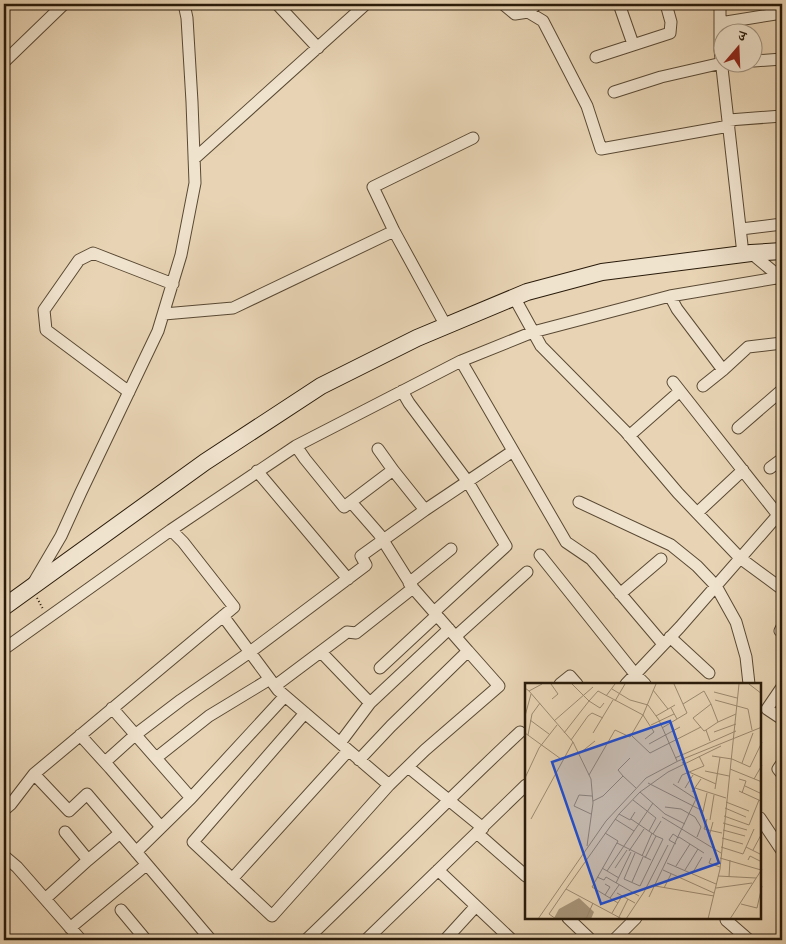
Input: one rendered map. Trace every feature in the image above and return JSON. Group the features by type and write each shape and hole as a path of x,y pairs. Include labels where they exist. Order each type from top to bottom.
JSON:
{"main road":[{"path":"4,607 204,462 322,386 417,338 527,292 602,272 782,251"}],"street":[{"path":"4,62 64,4"},
{"path":"30,588 61,536 158,331 181,255 195,183 185,4"},
{"path":"277,4 318,48"},
{"path":"194,159 366,4"},
{"path":"503,4 515,14 533,8 543,21 587,106 601,149 729,126"},
{"path":"619,4 633,44"},
{"path":"596,57 670,33 671,22 666,4"},
{"path":"720,4 720,22"},
{"path":"726,22 782,13"},
{"path":"764,60 782,59"},
{"path":"614,92 661,77 714,65"},
{"path":"723,72 741,229 747,254 782,279"},
{"path":"729,126 729,120 782,116"},
{"path":"446,326 394,231 373,187 473,138"},
{"path":"741,229 782,224"},
{"path":"164,314 233,308 394,231"},
{"path":"129,392 46,330 44,310 78,260 93,253 173,284"},
{"path":"4,649 171,530 296,446 461,361 533,332 670,296 782,279"},
{"path":"670,296 723,370"},
{"path":"514,297 541,346 630,436 678,493 740,558 782,589"},
{"path":"703,386 748,347 782,343"},
{"path":"461,361 566,542 591,559 620,594 667,641 709,672"},
{"path":"627,683 667,641 740,558 778,522 778,515 673,382"},
{"path":"738,428 782,390"},
{"path":"380,668 506,546 468,482 402,391"},
{"path":"630,436 680,391"},
{"path":"296,446 344,507 393,470"},
{"path":"378,450 426,510"},
{"path":"105,762 135,735 181,700 250,652 366,565 361,556 513,451"},
{"path":"770,468 782,458"},
{"path":"697,513 743,470"},
{"path":"257,471 348,579"},
{"path":"305,713 193,842 272,916 388,785 499,686 411,585 380,534 351,502"},
{"path":"579,502 671,546 697,566 716,586 736,622 746,657 749,683"},
{"path":"4,810 11,804 34,774 234,607 183,542 171,530"},
{"path":"156,758 209,716 273,683 321,652 347,632 356,634 451,549"},
{"path":"540,555 644,683"},
{"path":"620,594 661,559"},
{"path":"232,879 344,747 370,703 527,572"},
{"path":"223,616 273,683 285,696 388,785"},
{"path":"359,760 468,651"},
{"path":"321,652 370,703"},
{"path":"561,683 570,676 576,683"},
{"path":"782,687 767,709 782,719"},
{"path":"136,852 192,798 285,696"},
{"path":"112,708 192,798"},
{"path":"306,940 520,732"},
{"path":"80,735 162,827"},
{"path":"782,763 778,769 782,774"},
{"path":"408,767 449,800 525,875"},
{"path":"34,774 69,811 86,794 211,940"},
{"path":"366,940 525,786"},
{"path":"761,820 782,851"},
{"path":"65,832 88,860"},
{"path":"45,899 120,833"},
{"path":"4,856 17,867 80,940"},
{"path":"70,928 146,865"},
{"path":"438,870 512,940"},
{"path":"444,940 476,906"},
{"path":"121,910 143,939"},
{"path":"569,919 591,940"},
{"path":"614,940 635,919"},
{"path":"727,919 749,940"}],"path":[{"path":"30,588 48,618"}]}
